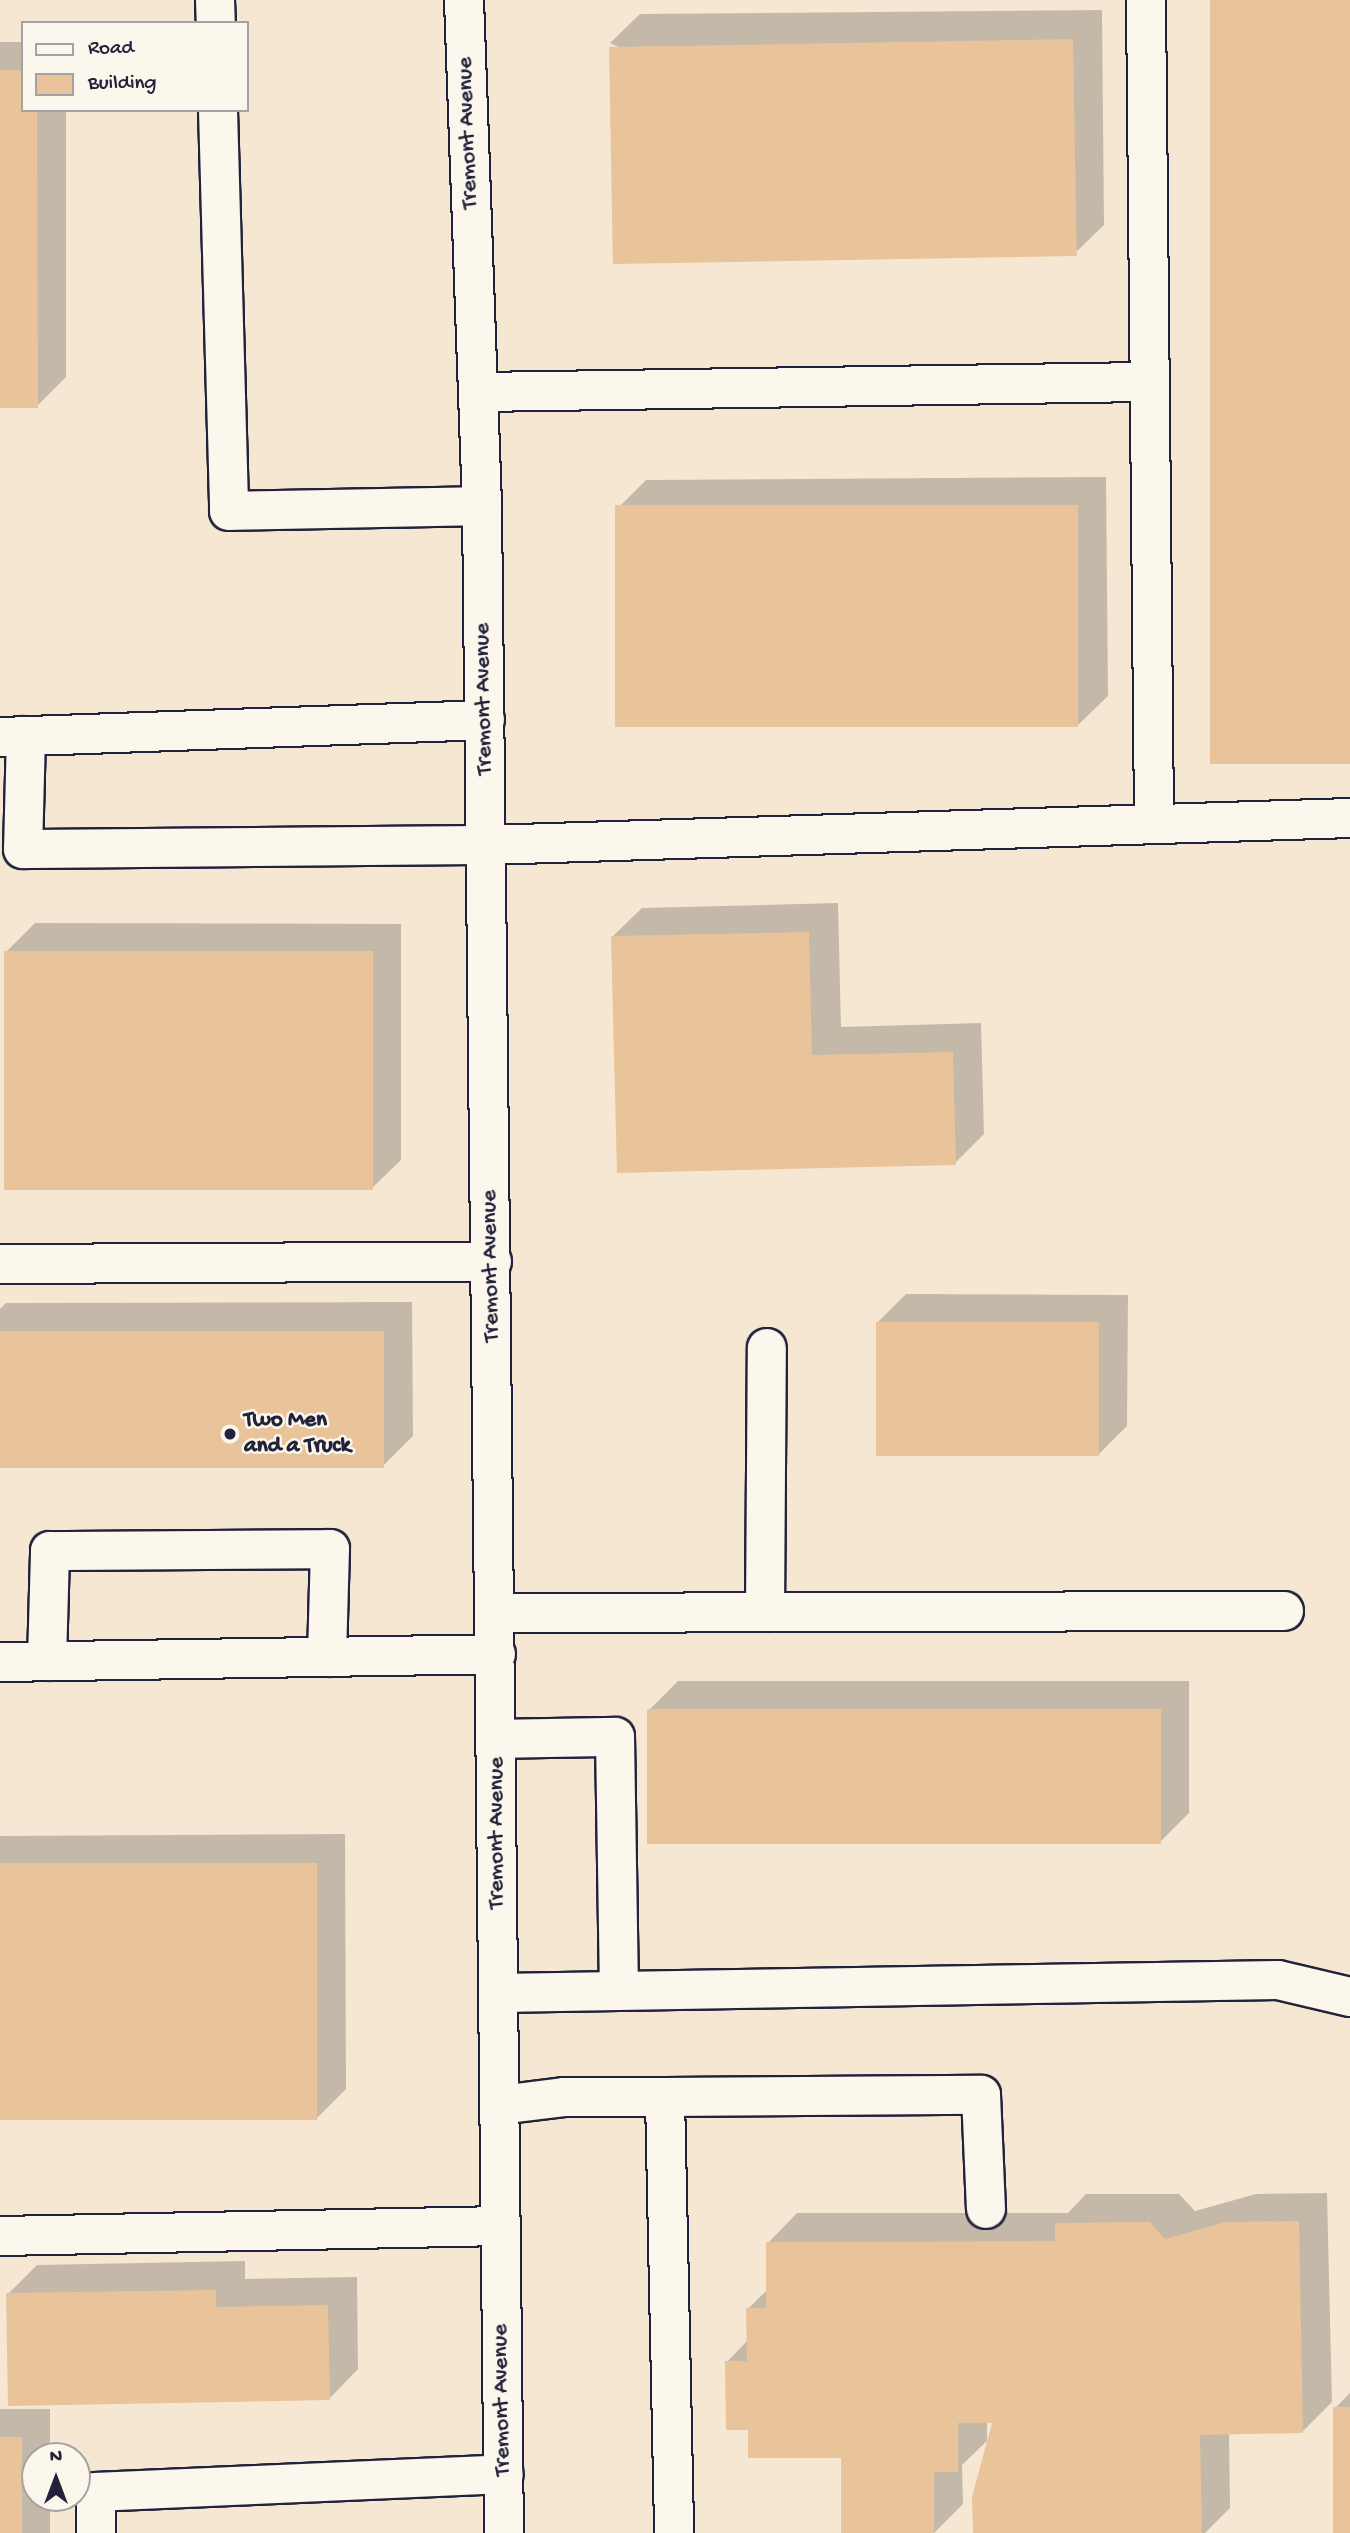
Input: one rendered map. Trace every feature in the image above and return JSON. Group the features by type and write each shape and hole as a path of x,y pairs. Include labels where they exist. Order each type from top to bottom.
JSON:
{"street":[{"path":"215,0 216,21"},
{"name":"Tremont Avenue","path":"464,0 482,506 504,2533"},
{"path":"1146,0 1147,382 1154,823"},
{"path":"218,112 229,511 482,506"},
{"path":"479,392 1147,382"},
{"path":"485,720 13,736 23,849 487,845 1350,818"},
{"path":"0,1264 492,1261"},
{"path":"765,1612 767,1348"},
{"path":"47,1661 50,1551 330,1549 327,1657"},
{"path":"496,1613 1284,1611"},
{"path":"0,1662 496,1654"},
{"path":"497,1740 615,1737 619,1991"},
{"path":"499,1993 1278,1980 1350,1997"},
{"path":"500,2105 564,2097 981,2095 986,2209"},
{"path":"665,2098 674,2533"},
{"path":"0,2235 501,2226"},
{"path":"96,2533 96,2492 504,2474"}],"shaded area":[{"path":"0,0 1350,0 1350,2533 0,2533"}],"building":[{"path":"1210,0 1350,0 1350,764 1210,764"},
{"path":"1073,39 1077,256 613,264 609,47"},
{"path":"0,70 21,70 21,112 37,112 38,408 0,408"},
{"path":"615,505 1078,505 1078,727 615,727"},
{"path":"809,932 812,1055 953,1052 956,1165 617,1173 611,936"},
{"path":"4,951 373,951 373,1190 4,1190"},
{"path":"876,1322 1099,1322 1099,1456 876,1456"},
{"path":"0,1331 384,1331 384,1468 0,1468"},
{"path":"647,1709 1161,1709 1161,1844 647,1844"},
{"path":"0,1863 317,1863 317,2120 0,2120"},
{"path":"1299,2221 1303,2433 1200,2435 1202,2533 973,2533 972,2497 992,2423 958,2423 958,2472 934,2472 934,2533 841,2533 841,2458 748,2458 748,2430 726,2430 725,2361 747,2361 746,2308 766,2308 766,2242 1055,2241 1055,2223 1150,2222 1165,2239 1226,2222"},
{"path":"216,2290 216,2307 328,2305 330,2400 8,2406 6,2293"},
{"path":"1333,2407 1350,2407 1350,2533 1333,2533"},
{"path":"0,2437 22,2437 22,2533 0,2533"}],"place":[{"name":"Two Men and a Truck","path":"230,1434"}]}
